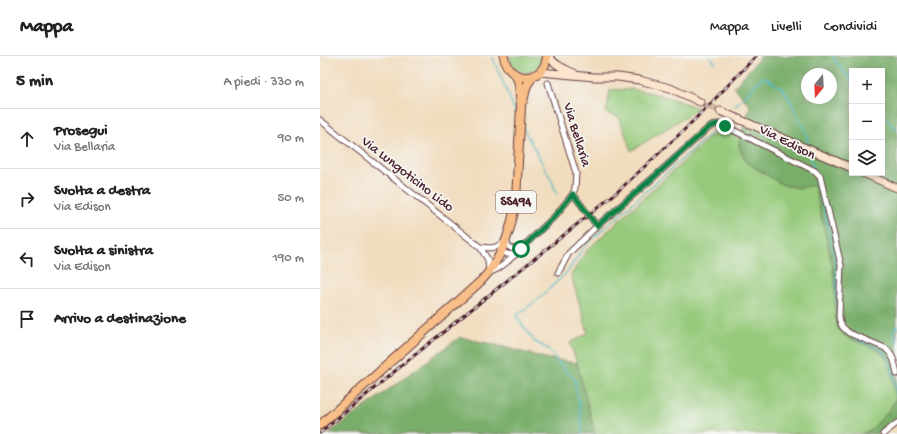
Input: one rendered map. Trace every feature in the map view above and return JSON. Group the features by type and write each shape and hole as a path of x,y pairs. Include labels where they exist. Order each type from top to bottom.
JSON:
{"main road":[{"name":"SS494","path":"504,56 510,70 516,75 519,84 522,107"},
{"name":"SS494","path":"320,425 489,273 504,244 515,211 522,107 527,85 545,63 548,56"},
{"path":"548,56 558,65 582,76"},
{"path":"516,75 522,77 537,74 594,78 618,77 639,80 670,88 700,102"},
{"path":"720,111 849,167"},
{"path":"869,176 897,188"}],"street":[{"name":"Via Bellaria","path":"548,83 576,173 573,194"},
{"name":"Via Lungoticino Lido","path":"320,120 480,248"},
{"name":"Via Edison","path":"558,273 569,253 597,226 708,128 717,124 725,126 813,170 820,176 841,265 839,317 841,325 849,332 885,348 895,361 897,374"},
{"path":"480,248 488,260 489,273 499,268 555,216 573,194 597,226"},
{"path":"504,244 510,248 521,249"},
{"path":"480,248 489,249 504,244"},
{"path":"504,244 503,252 514,255"},
{"path":"883,434 897,423"}],"green space":[{"path":"510,56 542,56 540,63 536,68 526,72 515,68"},
{"path":"761,56 897,56 897,418 877,434 862,434 871,430 888,412 896,398 889,363 884,354 875,348 850,339 838,329 835,315 835,281 832,263 814,185 800,188 783,185 746,162 739,146 750,106 734,87"},
{"path":"632,89 661,95 699,108 631,151 619,117 606,113 610,90"},
{"path":"720,128 740,138 739,146 746,162 783,185 800,188 814,184 835,281 850,339 868,345 880,352 889,363 893,377 897,398 888,412 871,430 862,434 595,434 577,363 570,343 588,333 571,275 587,250"},
{"path":"460,337 545,358 577,363 595,434 328,434"}],"waterway":[{"path":"492,56 517,116"},
{"path":"710,56 715,63"},
{"path":"832,56 849,78"},
{"path":"735,106 763,77 766,78 783,89 805,130 808,145"},
{"path":"885,117 897,130"},
{"path":"523,128 552,181 557,194"},
{"path":"582,434 581,416 575,379 567,373 548,349 534,341 516,316 541,297 568,271 583,248 711,133"},
{"path":"810,153 813,169"},
{"path":"814,173 829,229 836,265 837,308"},
{"path":"838,322 840,328 847,334"},
{"path":"897,325 893,332 897,342"},
{"path":"856,339 876,347 886,355 893,373 897,398"}],"tunnel":[{"path":"700,102 720,111"}],"railway":[{"path":"320,433 616,193 683,131 756,56"}],"route":[{"path":"521,249 555,216 573,194 597,226 708,128 717,124 725,126"}]}
